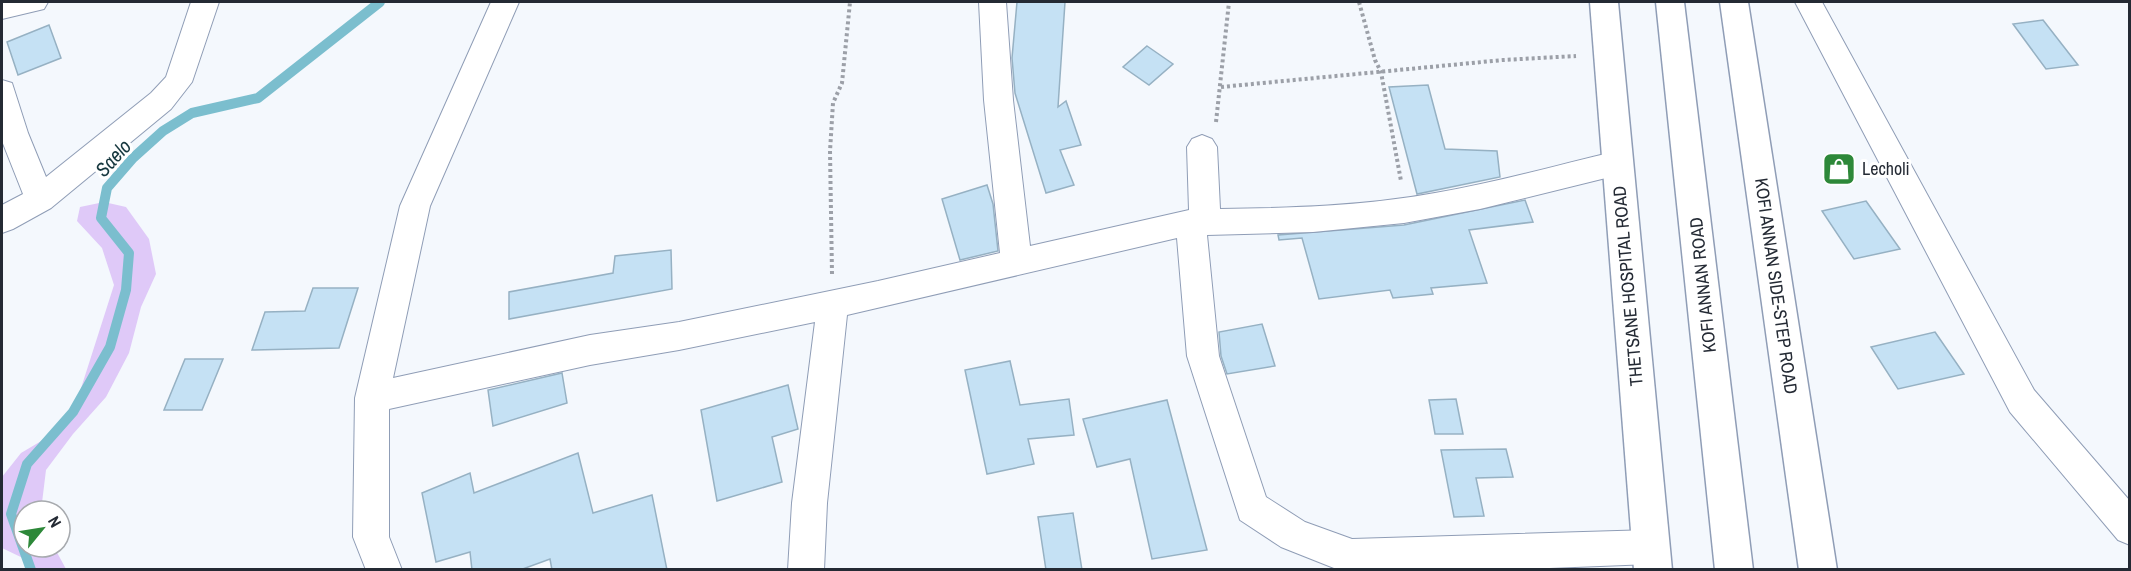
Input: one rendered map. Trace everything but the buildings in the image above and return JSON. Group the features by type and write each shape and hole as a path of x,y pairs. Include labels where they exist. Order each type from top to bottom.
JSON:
{"main road":[{"name":"THETSANE HOSPITAL ROAD","path":"1604,2 1652,559"},
{"name":"KOFI ANNAN ROAD","path":"1670,2 1734,570"},
{"name":"KOFI ANNAN SIDE-STEP ROAD","path":"1734,2 1818,570"}],"street":[{"path":"2,9 34,2"},
{"path":"2,220 40,199 161,100 178,82 205,2"},
{"path":"384,570 371,537 372,398 415,206 505,2"},
{"path":"993,2 994,51 1003,154 1017,263"},
{"path":"1809,2 2022,401 2130,528"},
{"path":"2,91 13,133 40,199"},
{"path":"1202,147 1206,190 1198,222 1203,356 1252,508 1294,535 1352,557 1652,559"},
{"path":"372,398 590,350 679,336 832,304 1198,222 1248,223 1364,215 1435,206 1618,163"},
{"path":"806,570 806,522 829,357 832,304"}],"path":[{"path":"832,304 830,151 833,103 842,83 850,2"},
{"path":"1202,147 1209,144 1213,137 1221,87 1229,2"},
{"path":"1359,2 1375,60 1381,72 1393,147 1407,209"},
{"path":"1221,87 1553,56 1609,56"}],"shaded area":[{"path":"104,202 126,207 149,239 156,274 141,307 129,353 106,397 73,434 46,470 42,499 12,499 12,553 2,548 2,477 21,453 53,434 75,407 114,285 102,248 77,221 80,207"},
{"path":"25,559 61,559 66,569 31,569"}],"waterway":[{"name":"Saelo","path":"31,570 11,514 27,464 73,412 110,347 126,290 129,253 101,218 107,188 133,158 163,131 192,113 258,98 380,2"}],"place":[{"name":"Lecholi","path":"1839,169"}]}
